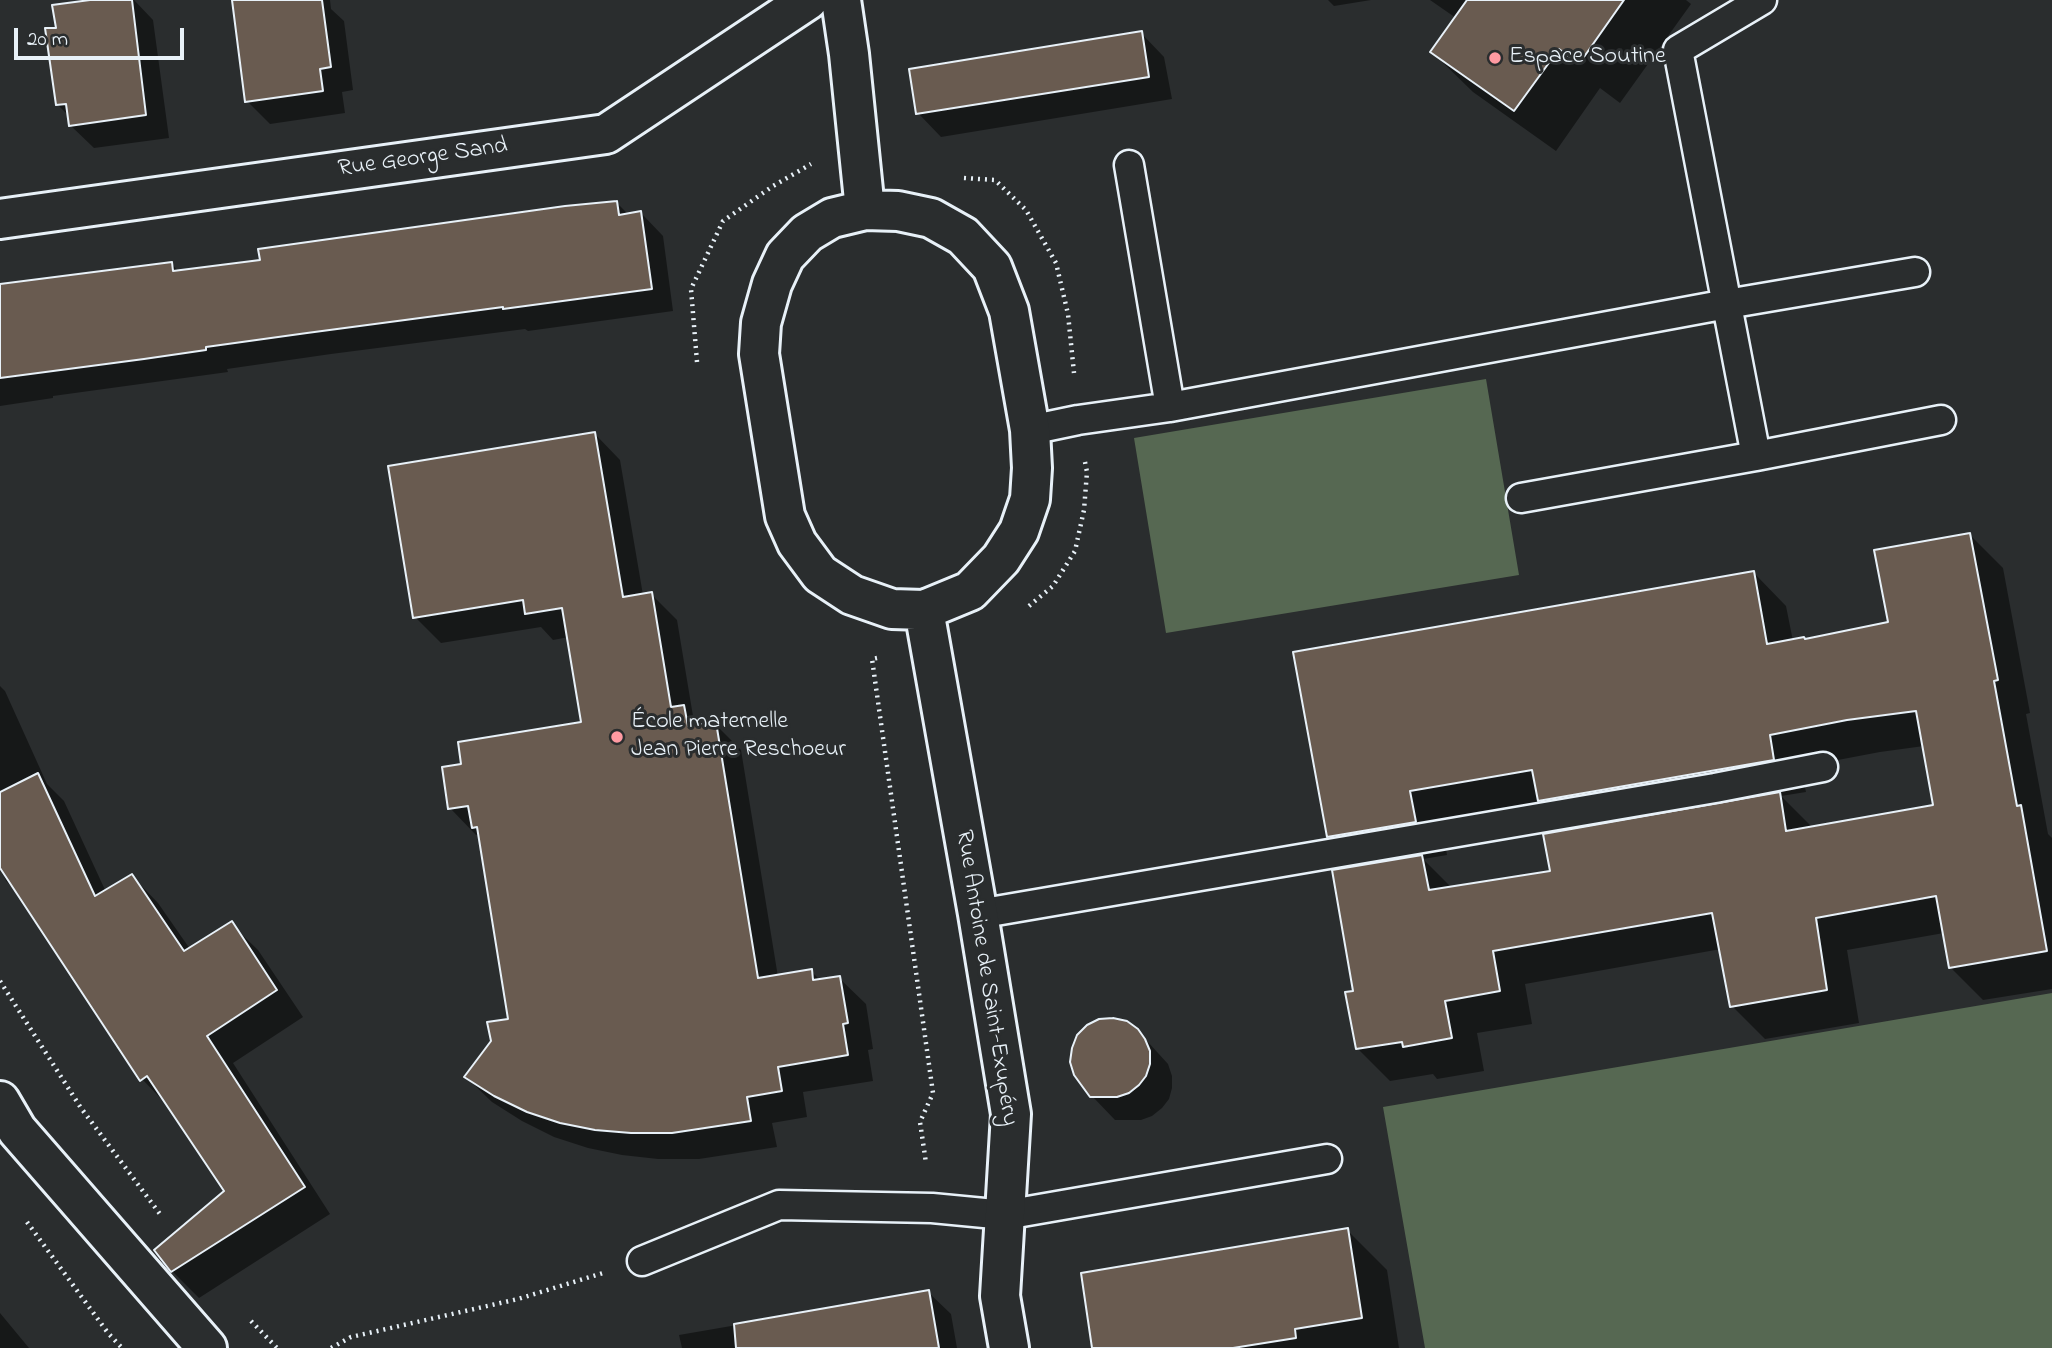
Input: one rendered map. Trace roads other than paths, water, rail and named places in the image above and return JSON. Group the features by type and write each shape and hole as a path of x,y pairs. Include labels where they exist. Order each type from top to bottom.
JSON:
{"street":[{"name":"Rue George Sand","path":"0,219 606,134 808,0"},
{"path":"841,0 865,210"},
{"path":"865,210 898,211 931,218 962,236 992,267 1009,311 1030,430 1030,499 1019,531 1001,559 970,591 924,610 892,609 852,596 820,574 797,543 785,516 759,354 761,323 772,284 785,256 807,233 832,218 865,210"},
{"name":"Rue Antoine de Saint-Exupéry","path":"924,610 1011,1114 999,1296 1009,1348"},
{"path":"0,1101 18,1130 207,1348"}],"lane":[{"path":"1756,456 1678,50 1762,0"},
{"path":"1129,165 1170,407"},
{"path":"1030,430 1170,407 1727,303 1914,272"},
{"path":"1521,498 1941,420"},
{"path":"978,914 1715,788 1822,767"},
{"path":"642,1261 779,1205 932,1208 1004,1215 1327,1159"}],"place":[{"name":"Espace Soutine","path":"1495,58"},
{"name":"École maternelle Jean Pierre Reschoeur","path":"617,737"}]}
